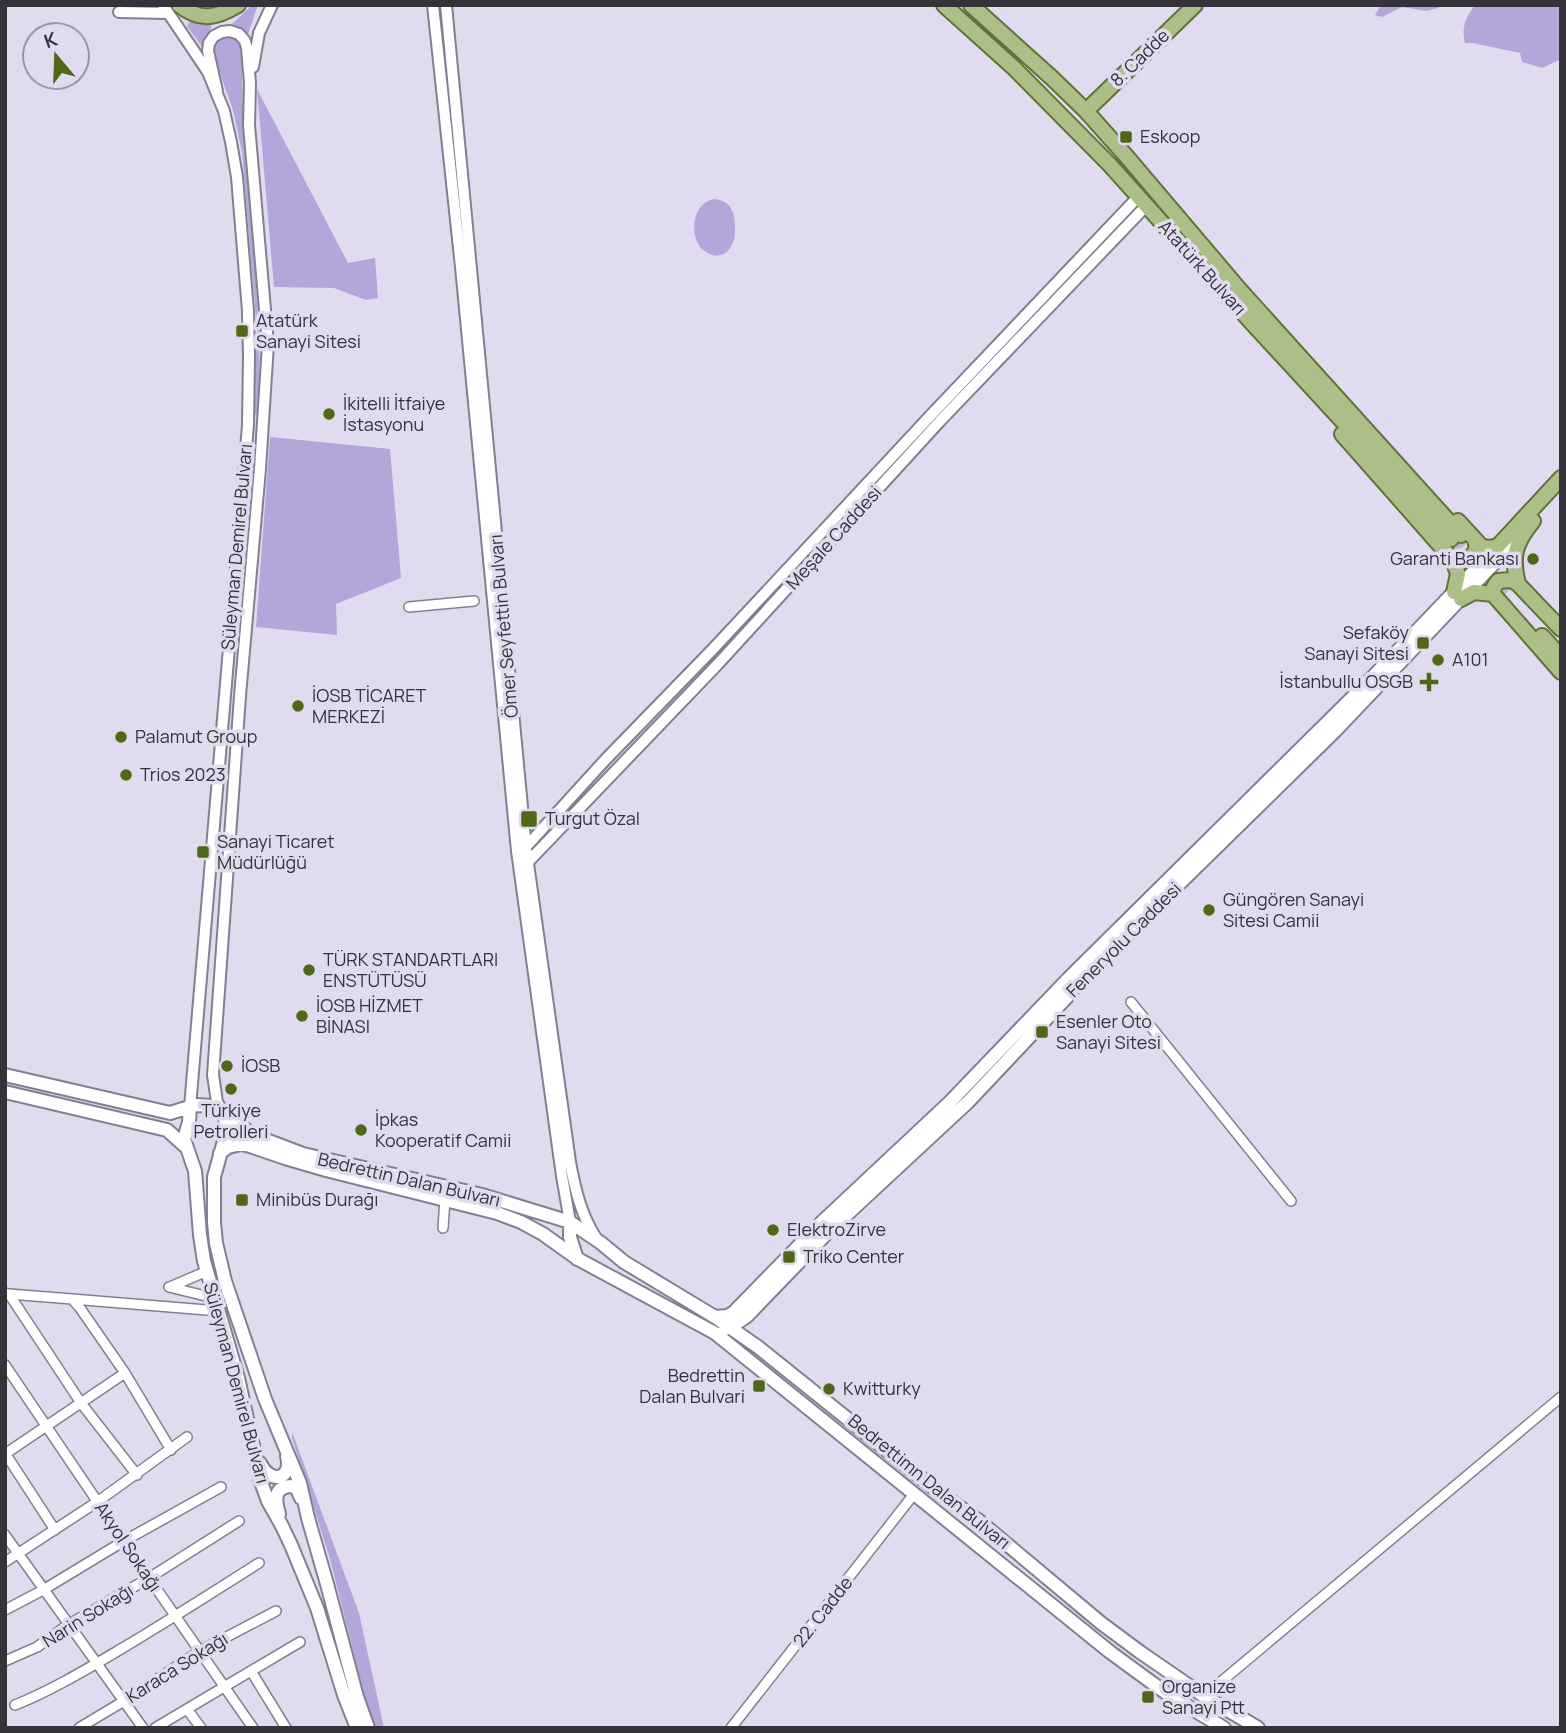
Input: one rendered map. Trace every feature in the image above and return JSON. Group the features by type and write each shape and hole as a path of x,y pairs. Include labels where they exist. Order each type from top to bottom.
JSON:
{"main road":[{"path":"170,8 206,18 224,14 238,5"},
{"name":"Atatürk Bulvarı","path":"944,5 1022,76 1101,157 1252,323 1462,538"},
{"name":"Atatürk Bulvarı","path":"971,5 1086,111 1239,289 1277,321 1462,538"},
{"name":"8. Cadde","path":"1086,111 1195,5"},
{"path":"1142,201 1160,196"},
{"path":"1252,323 1278,362 1452,560 1458,574 1458,596 1474,592 1507,591 1561,629"},
{"path":"1462,538 1485,548 1498,546 1561,478"},
{"path":"1561,489 1522,534 1507,591 1561,672"},
{"name":"Feneryolu Caddesi","path":"715,1317 728,1316 734,1312 821,1223 950,1102 1069,978 1367,683 1522,534"},
{"path":"1452,560 1464,561 1472,556 1477,548 1462,538"},
{"name":"Feneryolu Caddesi","path":"715,1333 734,1325 749,1313 828,1232 968,1102 1068,997 1076,985 1337,733 1458,596 1498,546"},
{"path":"1507,591 1561,642"},
{"path":"1507,591 1561,657"},
{"path":"5,1075 170,1113 209,1105 223,1112"},
{"path":"5,1092 167,1130 186,1147"},
{"name":"Süleyman Demirel Bulvarı","path":"190,1107 184,1139 195,1171 200,1235 261,1482 317,1608 357,1728"},
{"name":"Süleyman Demirel Bulvarı","path":"223,1112 227,1130 214,1177 216,1243 225,1281 265,1399 300,1483 356,1697 368,1728"},
{"name":"Bedrettin Dalan Bulvarı","path":"223,1112 253,1135 303,1154 482,1195 570,1222 598,1241"},
{"name":"Bedrettin Dalan Bulvarı","path":"220,1153 228,1147 240,1144 250,1146 326,1170 496,1213 543,1234 578,1259"},
{"path":"570,1222 570,1237 578,1259 592,1262 600,1248 598,1241"},
{"name":"Bedrettimn Dalan Bulvarı","path":"598,1241 758,1347 940,1493 978,1520 1101,1623 1204,1696 1258,1728"},
{"path":"614,1279 606,1267 612,1258 619,1257"},
{"name":"Bedrettimn Dalan Bulvarı","path":"578,1259 715,1333 1110,1652 1166,1693 1224,1728"},
{"path":"749,1313 747,1321 750,1339 758,1347"},
{"path":"253,1450 263,1470 272,1477 280,1476 285,1474 289,1466 283,1442"},
{"path":"282,1525 275,1499 282,1488 288,1486 297,1489 308,1518"}],"street":[{"path":"135,5 119,12 170,8"},
{"path":"250,83 259,33 272,5"},
{"name":"Ömer Seyfettin Bulvarı","path":"433,5 521,850 570,1162 580,1205 598,1241"},
{"name":"Ömer Seyfettin Bulvarı","path":"446,5 521,850"},
{"name":"Süleyman Demirel Bulvarı","path":"170,8 208,72 225,111 237,177 248,311 249,365 246,439 190,1107"},
{"path":"435,20 447,19"},
{"path":"217,91 208,51 214,36 222,32 239,34 245,41 250,83"},
{"name":"Süleyman Demirel Bulvarı","path":"223,1112 213,1087 215,1037 268,344 248,125 250,83"},
{"name":"Meşale Caddesi","path":"521,850 932,414 1142,201"},
{"name":"Meşale Caddesi","path":"523,864 718,665 1142,201"},
{"path":"409,607 474,601"},
{"name":"Ömer Seyfettin Bulvarı","path":"523,864 570,1222"},
{"path":"1131,1002 1291,1201"},
{"path":"443,1228 445,1199"},
{"path":"207,1271 169,1287 214,1298"},
{"path":"7,1294 219,1311"},
{"path":"7,1294 81,1403 137,1475"},
{"path":"72,1299 125,1373 171,1450"},
{"name":"Akyol Sokağı","path":"5,1365 253,1728"},
{"path":"55,1530 5,1453 125,1373"},
{"path":"1204,1696 1561,1397"},
{"path":"5,1562 137,1475 187,1437"},
{"path":"5,1610 221,1487"},
{"name":"22. Cadde","path":"731,1728 914,1494"},
{"name":"Narin Sokağı","path":"5,1661 37,1647 68,1625 239,1521"},
{"path":"5,1535 143,1728"},
{"path":"15,1705 36,1697 96,1664 259,1563"},
{"name":"Karaca Sokağı","path":"79,1728 200,1651 276,1611"},
{"path":"155,1728 300,1642"},
{"path":"251,1671 286,1728"},
{"path":"187,1709 201,1728"}],"shaded area":[{"path":"252,5 258,5 248,34 232,24"},
{"path":"1383,5 1439,5 1438,8 1427,11 1402,7 1382,17 1375,15"},
{"path":"1475,5 1561,5 1561,59 1542,68 1522,62 1520,53 1465,43 1465,22"},
{"path":"190,21 212,26 202,47 187,26"},
{"path":"230,35 238,39 245,55 242,75 245,155 260,330 258,415 252,414 257,330 242,152 233,110 217,65 213,44 217,39"},
{"path":"257,89 348,263 375,258 378,298 366,300 334,288 274,287"},
{"path":"714,199 725,202 732,209 734,219 732,244 720,255 702,249 694,229 701,207"},
{"path":"270,437 390,449 401,578 336,604 337,635 256,627"},
{"path":"292,1432 359,1613 384,1728 376,1728 365,1698 330,1559"}],"tunnel":[{"path":"1451,539 1506,596"}],"place":[{"name":"Eskoop","path":"1126,137"},
{"name":"Atatürk Sanayi Sitesi","path":"242,331"},
{"name":"İkitelli İtfaiye İstasyonu","path":"329,414"},
{"name":"Garanti Bankası","path":"1533,559"},
{"name":"Sefaköy Sanayi Sitesi","path":"1423,643"},
{"name":"A101","path":"1438,660"},
{"name":"İstanbullu OSGB","path":"1429,682"},
{"name":"İOSB TİCARET MERKEZİ","path":"298,706"},
{"name":"Palamut Group","path":"121,737"},
{"name":"Trios 2023","path":"126,775"},
{"name":"Turgut Özal","path":"529,819"},
{"name":"Sanayi Ticaret Müdürlüğü","path":"203,852"},
{"name":"Güngören Sanayi Sitesi Camii","path":"1209,910"},
{"name":"TÜRK STANDARTLARI ENSTÜTÜSÜ","path":"309,970"},
{"name":"İOSB HİZMET BİNASI","path":"302,1016"},
{"name":"Esenler Oto Sanayi Sitesi","path":"1042,1032"},
{"name":"İOSB","path":"227,1066"},
{"name":"Türkiye Petrolleri","path":"231,1089"},
{"name":"İpkas Kooperatif Camii","path":"361,1130"},
{"name":"Minibüs Durağı","path":"242,1200"},
{"name":"ElektroZirve","path":"773,1230"},
{"name":"Triko Center","path":"789,1257"},
{"name":"Bedrettin Dalan Bulvari","path":"759,1386"},
{"name":"Kwitturky","path":"829,1389"},
{"name":"Organize Sanayi Ptt","path":"1148,1697"}]}
